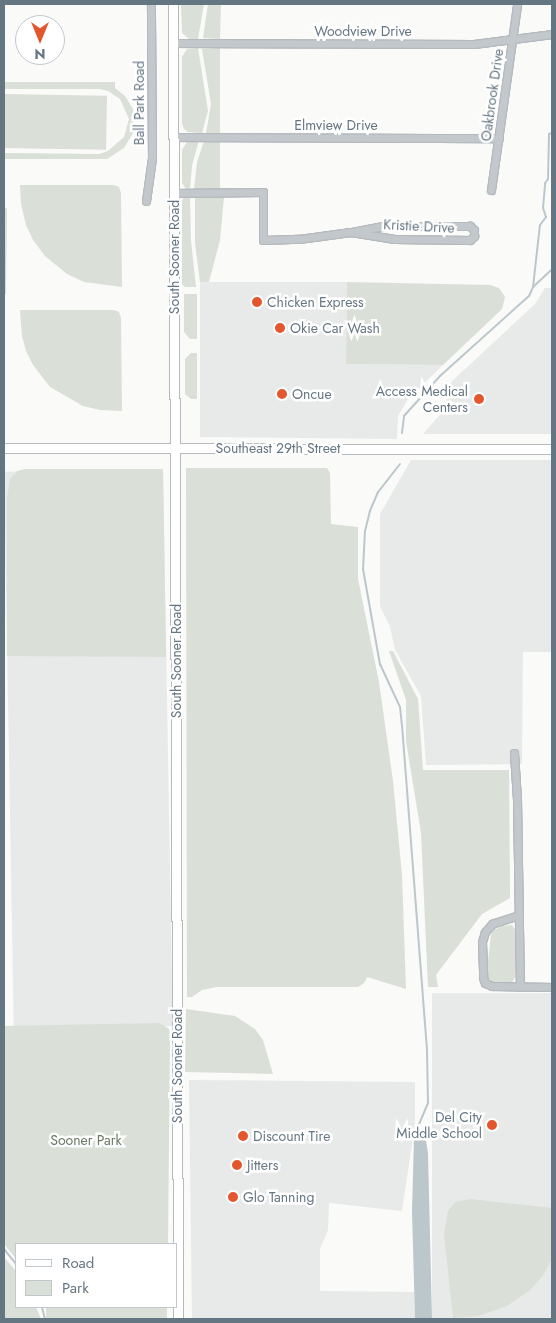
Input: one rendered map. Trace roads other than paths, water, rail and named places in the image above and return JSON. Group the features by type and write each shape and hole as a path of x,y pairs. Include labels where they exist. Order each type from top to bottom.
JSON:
{"main road":[{"name":"South Sooner Road","path":"174,4 178,1243"},
{"name":"Southeast 29th Street","path":"4,448 552,449"}],"street":[{"name":"Ball Park Road","path":"146,201 152,158 151,4"},
{"name":"Oakbrook Drive","path":"491,190 500,138 516,4"},
{"name":"Woodview Drive","path":"173,43 474,44 552,34"},
{"name":"Elmview Drive","path":"173,137 500,138"},
{"name":"Kristie Drive","path":"174,192 263,192 263,240 299,239 383,226 470,226 474,230 474,236 470,240 394,240 350,232"},
{"path":"514,752 518,799 520,987"},
{"path":"519,914 492,924 485,932 482,942 483,978 485,983 492,986 552,987"}],"waterway":[{"path":"402,433 404,416 440,376 529,296 533,287 540,225 546,217 543,208 545,183 548,179 549,134 552,133"},
{"path":"533,287 552,269"},
{"path":"400,464 378,492 370,511 365,531 363,569 380,664 400,707 402,725 427,1051 428,1103 417,1129 417,1139"},
{"path":"4,1249 15,1263"},
{"path":"42,1308 45,1319"}],"place":[{"name":"Chicken Express","path":"257,302"},
{"name":"Okie Car Wash","path":"280,328"},
{"name":"Oncue","path":"282,394"},
{"name":"Access Medical Centers","path":"479,399"},
{"name":"Del City Middle School","path":"492,1125"},
{"name":"Discount Tire","path":"243,1136"},
{"name":"Jitters","path":"237,1165"},
{"name":"Glo Tanning","path":"233,1197"}],"park label":[{"name":"Sooner Park","path":"86,1140"}]}
